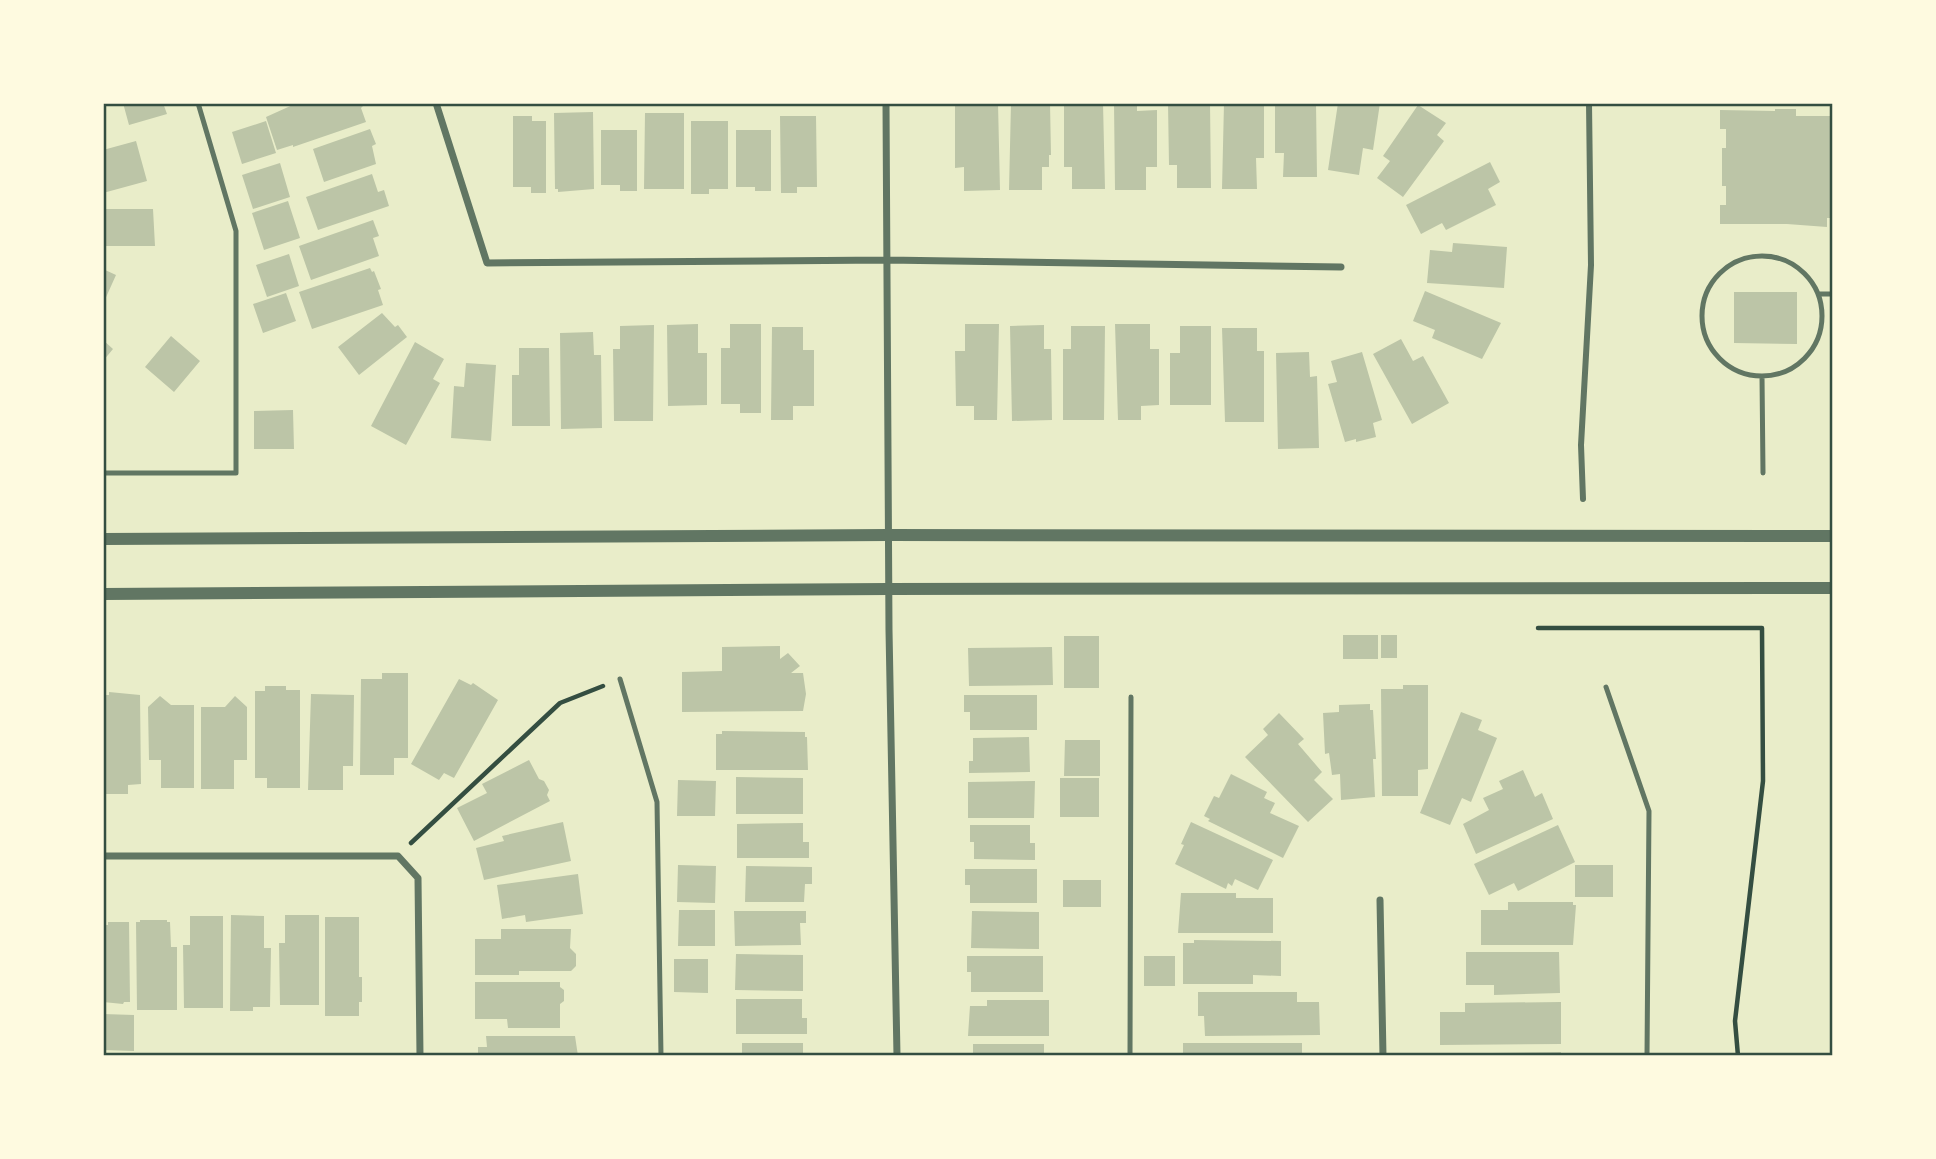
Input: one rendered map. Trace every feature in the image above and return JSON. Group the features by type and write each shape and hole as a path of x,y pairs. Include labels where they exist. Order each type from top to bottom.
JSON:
{"street":[{"path":"436,103 487,263 887,260 1341,267"},
{"path":"886,103 889,589 897,1056"},
{"path":"1583,499 1581,445 1591,265 1589,103"},
{"path":"103,539 1833,536"},
{"path":"103,594 889,589 1833,588"},
{"path":"103,856 398,856 418,878 419,1056"},
{"path":"1380,900 1383,1056"}],"lane":[{"path":"103,473 236,473 236,231 198,103"},
{"path":"1757,255 1776,257 1794,264 1809,277 1818,293 1823,312 1821,331 1814,348 1802,362 1785,372 1762,376 1748,375 1731,368 1716,356 1706,340 1701,321 1702,303 1710,284 1722,270 1738,260 1757,255"},
{"path":"1818,293 1833,294"},
{"path":"1762,376 1763,473"},
{"path":"620,679 657,802 661,1056"},
{"path":"1606,687 1649,811 1647,1056"},
{"path":"1130,1056 1131,697"}],"path":[{"path":"1538,628 1762,628 1763,781 1735,1021 1738,1056"},
{"path":"398,856 560,703 620,679"}],"building":[{"path":"123,103 163,103 167,114 129,125"},
{"path":"297,103 362,103 366,122 277,150 266,117"},
{"path":"998,103 1000,190 964,191 964,167 955,168 955,105"},
{"path":"1011,103 1050,103 1051,155 1049,167 1042,167 1042,190 1009,190"},
{"path":"1064,103 1103,103 1105,189 1072,189 1072,167 1064,167"},
{"path":"1114,103 1137,103 1137,111 1157,110 1157,167 1146,167 1146,190 1115,190"},
{"path":"1168,103 1210,103 1211,188 1177,188 1177,165 1169,165"},
{"path":"1224,103 1264,103 1264,158 1256,158 1257,189 1222,189"},
{"path":"1275,103 1316,103 1317,177 1283,177 1284,153 1275,153"},
{"path":"1338,103 1380,103 1373,150 1363,148 1359,175 1328,170"},
{"path":"1418,105 1446,123 1437,135 1444,141 1403,197 1377,178 1390,161 1383,156"},
{"path":"1796,109 1796,116 1833,116 1833,218 1827,218 1827,227 1720,224 1720,205 1726,205 1726,186 1722,186 1722,148 1726,148 1726,129 1720,129 1720,110"},
{"path":"593,112 594,189 558,192 558,189 555,189 554,113"},
{"path":"645,113 684,113 684,189 644,189"},
{"path":"513,116 532,116 532,121 546,121 546,193 531,193 531,187 513,187"},
{"path":"780,116 816,116 817,187 797,187 797,193 781,193"},
{"path":"266,121 276,153 242,164 232,132"},
{"path":"691,121 728,121 728,189 709,189 709,194 691,194"},
{"path":"370,129 376,144 372,146 376,164 324,182 313,149"},
{"path":"601,130 637,130 637,191 620,191 620,185 601,185"},
{"path":"736,130 771,130 771,191 755,191 755,187 736,187"},
{"path":"136,141 147,181 103,193 103,150"},
{"path":"1490,162 1500,182 1488,189 1496,205 1446,230 1442,223 1421,234 1406,205"},
{"path":"280,163 290,197 253,209 242,175"},
{"path":"372,174 378,192 384,190 389,206 318,230 306,197"},
{"path":"288,201 300,238 264,250 252,213"},
{"path":"103,209 153,209 155,246 103,246"},
{"path":"373,220 379,236 373,238 379,256 311,280 299,246"},
{"path":"1453,243 1507,247 1504,288 1427,283 1430,250 1452,252"},
{"path":"289,254 299,286 267,297 256,265"},
{"path":"370,268 374,271 381,289 378,290 383,305 312,329 299,292"},
{"path":"103,269 116,275 103,304"},
{"path":"1425,291 1501,323 1482,359 1432,338 1435,330 1413,321"},
{"path":"1734,292 1797,292 1797,344 1734,343"},
{"path":"286,293 296,321 263,333 253,304"},
{"path":"382,313 395,327 398,325 407,337 359,375 338,347"},
{"path":"698,324 698,353 707,353 707,405 668,406 667,325"},
{"path":"730,324 761,324 761,413 740,413 740,404 721,404 721,348 730,348"},
{"path":"965,324 999,324 997,420 974,420 974,406 956,406 955,351 965,351"},
{"path":"1115,324 1150,324 1150,349 1159,349 1159,405 1141,406 1141,420 1118,420"},
{"path":"654,325 653,421 614,421 613,349 620,349 620,326"},
{"path":"1044,325 1044,349 1051,349 1052,420 1012,421 1010,326"},
{"path":"1071,326 1105,326 1104,420 1063,420 1063,349 1071,349"},
{"path":"1180,326 1211,326 1211,405 1170,405 1170,353 1180,353"},
{"path":"772,327 803,327 803,350 814,350 814,406 793,406 793,420 771,420"},
{"path":"1222,328 1257,328 1257,351 1264,351 1264,422 1225,422"},
{"path":"593,332 594,355 601,355 602,428 561,429 560,333"},
{"path":"171,336 200,361 174,392 145,367"},
{"path":"1401,339 1413,361 1423,356 1449,403 1412,424 1373,354"},
{"path":"103,340 113,349 103,361"},
{"path":"415,342 444,359 433,379 440,383 406,445 371,426"},
{"path":"519,348 549,348 550,426 512,426 512,375 519,375"},
{"path":"1309,352 1310,377 1317,376 1319,448 1278,449 1276,353"},
{"path":"1362,352 1382,420 1373,423 1376,437 1345,442 1328,384 1337,382 1331,361"},
{"path":"466,363 496,365 491,441 451,438 454,386 464,387"},
{"path":"293,410 294,449 254,449 254,411"},
{"path":"1343,635 1378,635 1378,659 1343,659"},
{"path":"1381,635 1397,635 1397,658 1381,658"},
{"path":"1064,636 1099,636 1099,688 1064,688"},
{"path":"780,646 780,659 788,653 800,666 791,673 803,673 806,694 803,711 682,712 682,672 722,671 722,647"},
{"path":"1052,647 1053,685 969,686 968,648"},
{"path":"382,673 408,673 408,758 394,758 394,775 360,775 361,679 382,679"},
{"path":"459,679 471,685 473,683 498,700 454,778 444,773 439,780 411,764"},
{"path":"1403,685 1428,685 1428,769 1418,770 1418,796 1382,796 1381,689 1403,689"},
{"path":"265,686 286,686 286,690 300,690 300,788 267,788 267,778 255,778 255,691 265,691"},
{"path":"109,692 140,695 141,784 128,785 128,794 103,794 103,695 109,695"},
{"path":"311,694 354,695 353,766 343,766 343,790 308,790"},
{"path":"964,695 1037,695 1037,730 970,730 970,712 964,712"},
{"path":"160,696 171,705 194,705 194,788 161,788 161,760 149,760 148,707"},
{"path":"235,696 247,707 247,760 234,760 234,789 201,789 201,707 225,707"},
{"path":"1370,704 1370,710 1373,710 1376,759 1373,759 1375,797 1341,800 1340,774 1332,775 1329,753 1325,754 1323,713 1339,712 1339,705"},
{"path":"1461,712 1482,720 1478,730 1497,738 1471,802 1462,798 1450,825 1420,813"},
{"path":"1279,713 1304,739 1298,744 1322,772 1314,780 1333,799 1308,822 1245,757 1268,735 1263,729"},
{"path":"722,731 805,732 808,770 716,770 716,734 722,734"},
{"path":"1029,737 1030,772 969,773 969,761 973,761 973,738"},
{"path":"1065,740 1100,740 1100,776 1064,776"},
{"path":"529,760 539,779 544,781 549,790 547,795 550,801 474,841 457,808 487,793 482,784"},
{"path":"1523,770 1535,797 1542,793 1553,819 1476,854 1463,824 1489,810 1483,798 1503,789 1499,781"},
{"path":"1231,774 1267,792 1264,798 1275,803 1270,813 1299,826 1283,858 1208,821 1210,819 1204,816 1214,796 1219,798"},
{"path":"736,777 803,778 803,814 736,814"},
{"path":"1060,778 1099,778 1099,817 1060,817"},
{"path":"678,780 716,781 715,816 677,816"},
{"path":"1035,781 1034,818 968,818 968,782"},
{"path":"563,822 571,861 484,880 476,848 504,841 502,836"},
{"path":"1191,822 1273,860 1258,890 1235,879 1232,886 1228,883 1226,889 1175,864"},
{"path":"803,823 803,842 809,842 809,858 737,858 737,824"},
{"path":"970,825 1030,825 1030,843 1035,843 1035,860 974,859"},
{"path":"1558,825 1575,862 1518,891 1514,883 1489,895 1474,864"},
{"path":"678,865 716,866 715,903 677,902"},
{"path":"1575,865 1613,865 1613,897 1575,897"},
{"path":"746,866 812,867 812,884 805,884 804,902 745,902"},
{"path":"965,869 1037,869 1037,903 970,903 970,885 965,885"},
{"path":"578,874 583,914 526,922 525,915 502,919 497,885"},
{"path":"1063,880 1101,880 1101,907 1063,907"},
{"path":"1181,893 1236,893 1236,898 1273,898 1273,933 1178,933"},
{"path":"1508,902 1573,902 1573,905 1576,905 1573,945 1481,945 1481,910 1508,910"},
{"path":"679,910 715,910 715,946 678,946"},
{"path":"734,911 806,911 806,923 800,923 801,945 735,946"},
{"path":"972,911 1039,912 1039,949 971,948"},
{"path":"231,915 264,916 264,948 271,948 270,1007 253,1007 253,1011 230,1011"},
{"path":"285,915 319,915 319,1005 280,1005 279,943 285,943"},
{"path":"190,916 223,916 223,1008 184,1008 183,945 190,945"},
{"path":"325,917 359,917 359,977 362,977 362,1002 359,1002 359,1016 325,1016"},
{"path":"108,922 129,922 130,1002 123,1004 103,1002 103,925 108,925"},
{"path":"136,922 170,922 171,947 177,947 177,1010 137,1010"},
{"path":"501,929 571,929 570,948 576,954 576,966 571,971 519,971 519,975 475,975 475,939 501,939"},
{"path":"1194,940 1281,941 1281,976 1253,975 1253,984 1183,984 1183,943 1194,943"},
{"path":"1466,952 1559,952 1560,993 1494,995 1494,985 1466,985"},
{"path":"736,954 803,955 803,991 735,990"},
{"path":"967,956 1043,956 1043,992 971,992 971,972 967,972"},
{"path":"1144,956 1175,956 1175,986 1144,986"},
{"path":"674,959 708,959 708,993 674,992"},
{"path":"475,982 560,982 560,987 564,990 564,1001 560,1004 560,1028 508,1028 507,1019 475,1019"},
{"path":"1198,992 1297,992 1297,1002 1319,1002 1320,1035 1205,1036 1204,1016 1198,1016"},
{"path":"736,999 802,999 802,1018 807,1018 807,1034 736,1034"},
{"path":"987,1000 1049,1000 1049,1036 968,1036 970,1006 987,1006"},
{"path":"1561,1002 1561,1044 1440,1045 1440,1012 1465,1012 1465,1003"},
{"path":"103,1014 134,1015 134,1051 103,1050"},
{"path":"486,1036 575,1036 578,1056 478,1056 478,1047 487,1047"},
{"path":"742,1043 803,1043 803,1056 742,1056"},
{"path":"1183,1043 1302,1043 1302,1056 1183,1056"},
{"path":"973,1044 1044,1044 1044,1056 973,1056"},
{"path":"1561,1052 1561,1056 1491,1056 1491,1053"}]}
